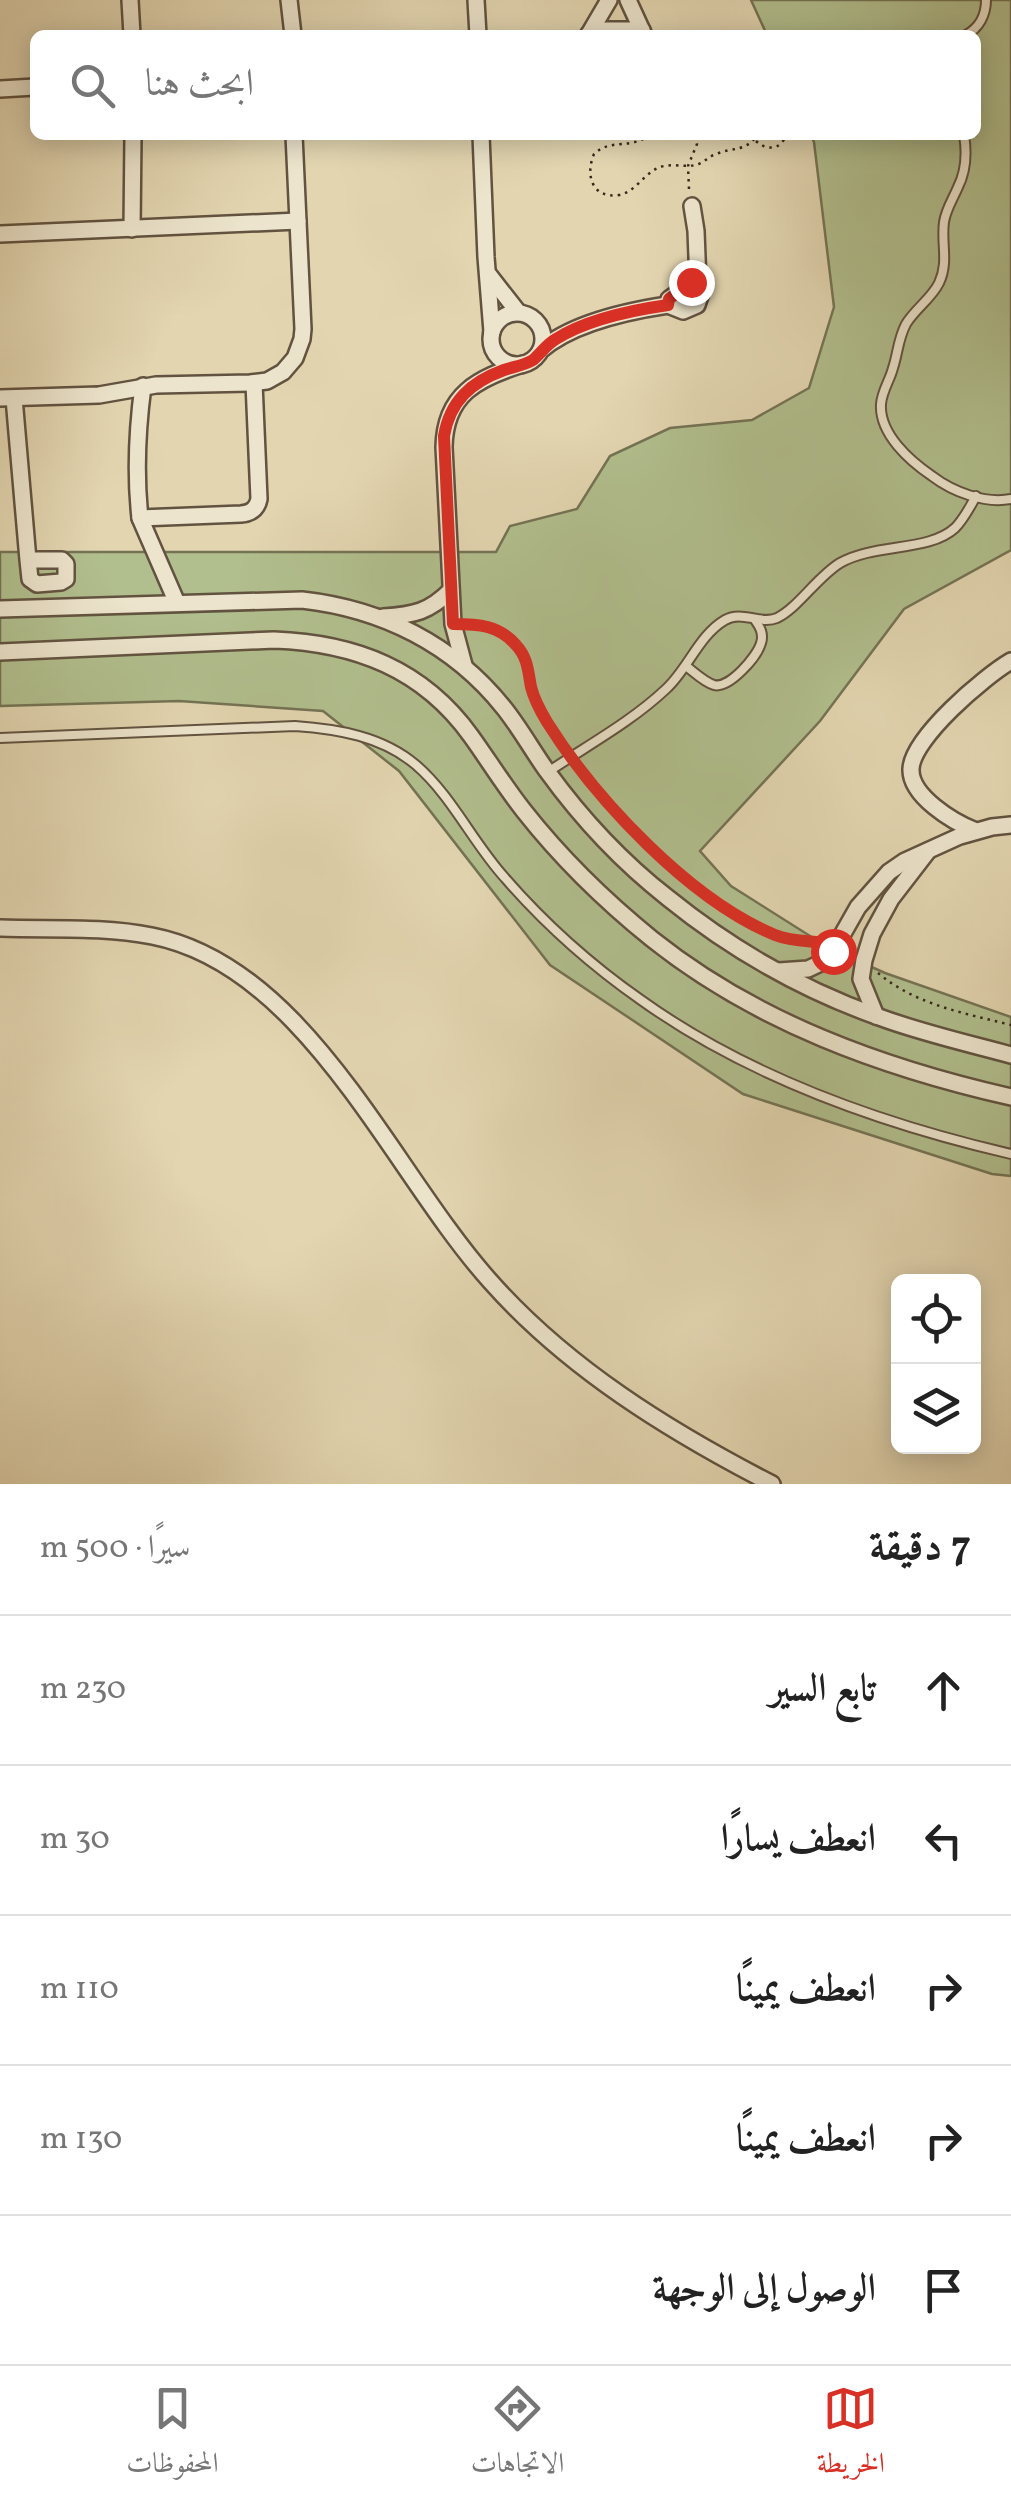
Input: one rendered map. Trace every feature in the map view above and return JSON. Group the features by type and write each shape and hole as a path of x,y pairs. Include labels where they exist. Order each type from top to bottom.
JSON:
{"street":[{"path":"130,0 132,30"},
{"path":"289,0 292,30"},
{"path":"476,0 479,30"},
{"path":"592,30 608,0"},
{"path":"628,0 642,30"},
{"path":"0,89 30,87"},
{"path":"132,229 133,140"},
{"path":"28,560 7,398 99,395 143,386 254,383 268,381 295,358 302,340 294,140"},
{"path":"481,140 492,338 496,353 503,360 523,364"},
{"path":"464,666 453,624 444,436 455,404 479,381 536,357 573,330 668,305 690,310 701,298 702,290 698,283 692,206"},
{"path":"0,234 298,222"},
{"path":"487,272 518,312"},
{"path":"479,381 497,322 507,315 518,312 538,323 543,332 541,350"},
{"path":"538,323 573,330"},
{"path":"140,518 241,514 255,508 258,499 254,383"},
{"path":"143,386 136,432 140,518 177,603"},
{"path":"382,617 424,611 451,590"},
{"path":"0,609 302,600 382,617 425,639 464,666 504,708 548,772 604,839 654,887 720,937 839,1002 1011,1055"},
{"path":"0,652 274,640 307,641 370,657 399,670 450,710 553,846 618,911 688,966 758,1009 832,1043 1011,1097"},
{"path":"976,830 940,811 917,789 910,766 933,728 954,706 1011,661"},
{"path":"876,1016 861,979 872,934 891,899 932,849 940,811"},
{"path":"776,971 814,967 829,956 858,907 889,872 910,858 976,830 1011,825"},
{"path":"0,928 111,930 155,936 188,947 246,978 328,1060 464,1252 513,1307 612,1390 772,1484"}],"lane":[{"path":"973,30 982,18 986,0"},
{"path":"964,140 964,167 944,220 943,273 932,294 904,327 881,404 882,414 888,432 906,454 940,482 992,500 1011,499"},
{"path":"548,772 638,714 664,692 703,640 724,620 738,616 767,620 779,617 828,571 852,557 944,536 962,520 976,496"},
{"path":"686,666 713,685 731,681 760,644 761,630 755,619"},
{"path":"0,738 295,726 343,731 370,739 407,758 426,775 492,864 543,919 616,982 678,1025 792,1084 905,1125 1011,1154"}],"path":[{"path":"642,140 607,145 594,154 588,174 594,187 608,195 624,194 652,170 700,164 717,153 738,150 752,140"},
{"path":"692,206 688,166 697,140"},
{"path":"759,140 766,148 785,140"},
{"path":"453,624 484,625 514,643 527,662 541,711 571,756 634,828 684,876 738,916 773,934 836,945"},
{"path":"864,960 916,998 1011,1024"}],"green space":[{"path":"751,0 1011,0 1011,550 904,609 820,721 700,851 731,886 829,948 885,973 1011,1017 1011,1176 992,1174 743,1094 550,965 399,771 323,711 179,701 0,706 0,552 496,552 510,526 577,509 610,456 670,428 752,420 809,388 834,307 813,140 981,140 981,30 765,30"}],"route":[{"path":"691,282 669,299 668,305 564,334 530,362 479,381 455,404 444,436 453,624 484,625 514,643 527,662 541,711 571,756 610,803 684,876 738,916 773,934 836,945 833,951"}]}
